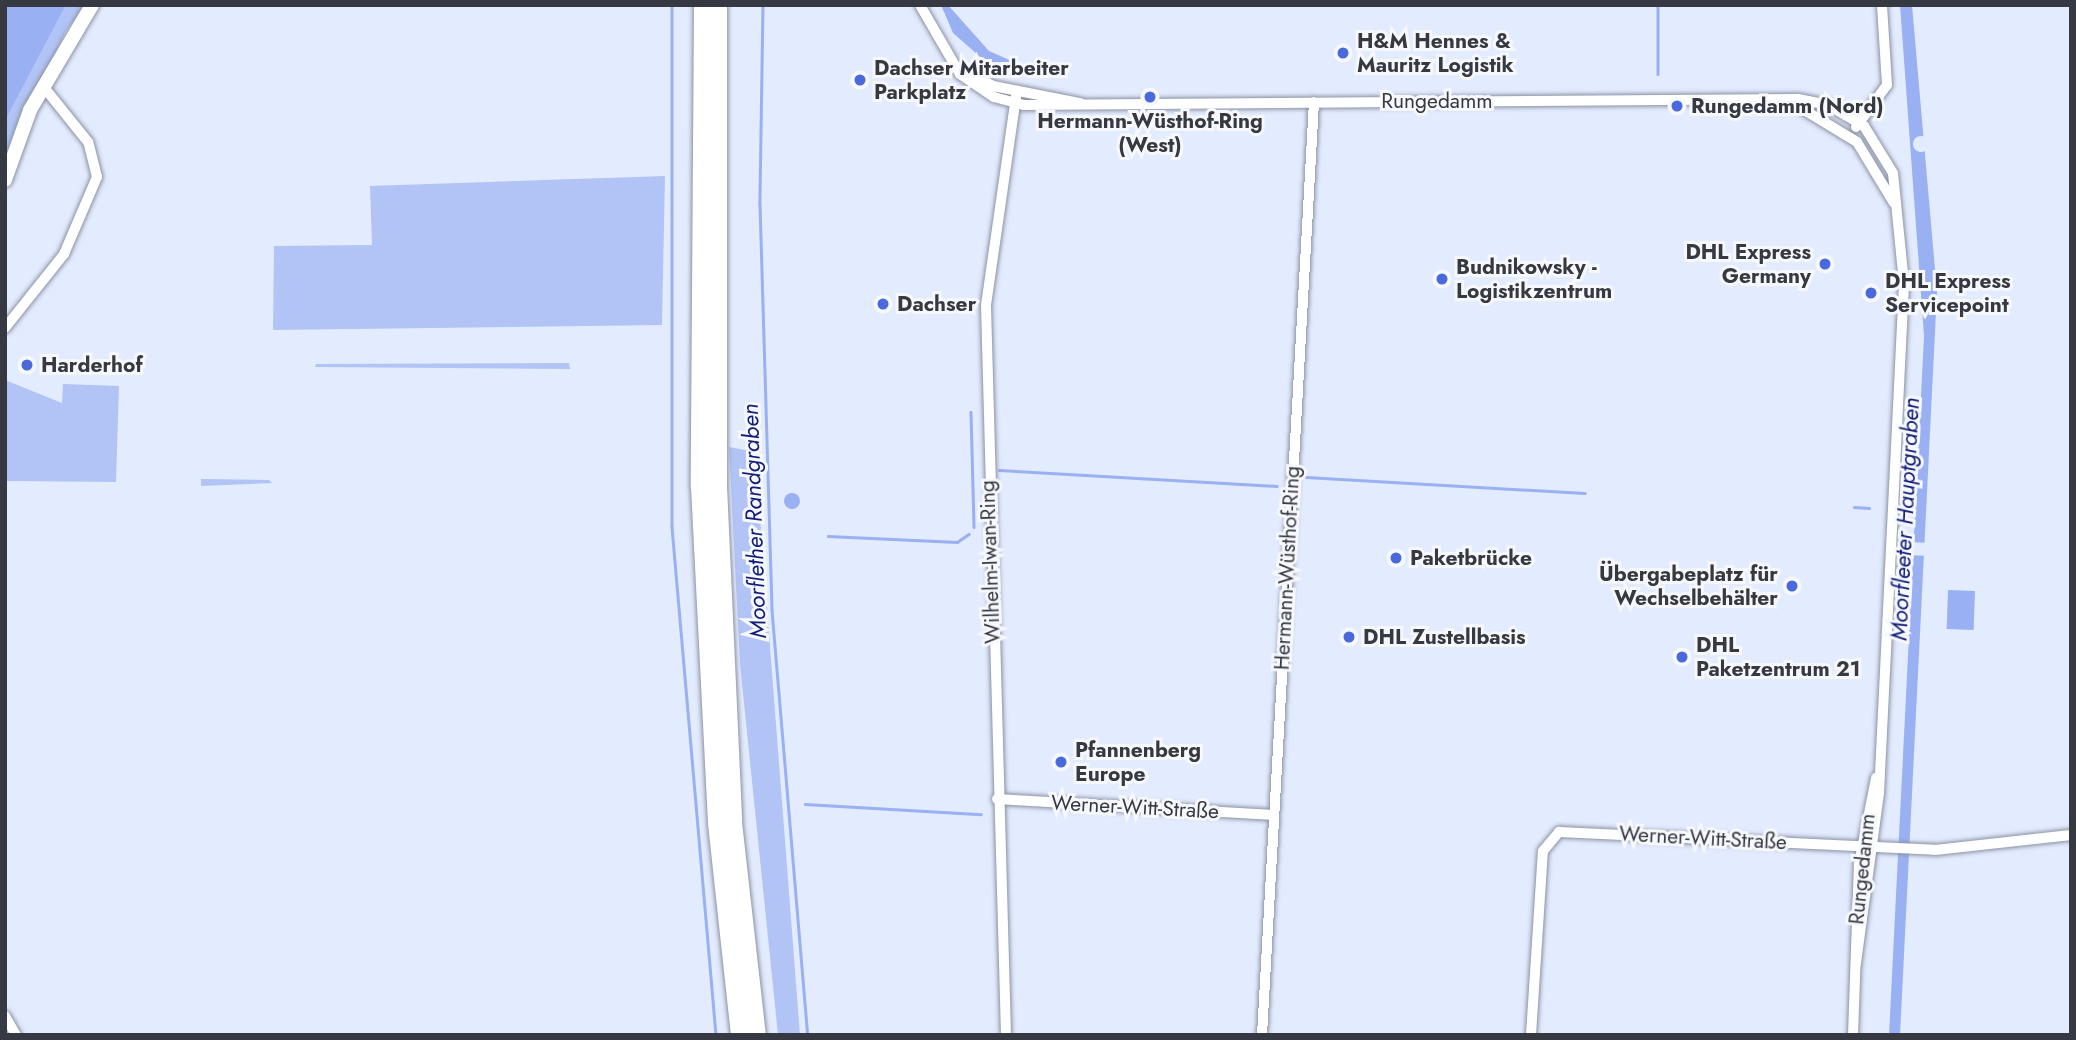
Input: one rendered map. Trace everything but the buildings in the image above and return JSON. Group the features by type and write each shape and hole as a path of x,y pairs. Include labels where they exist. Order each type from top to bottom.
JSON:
{"highway":[{"path":"703,5 700,486 717,823 740,1035"},
{"path":"718,5 716,486 733,822 756,1035"}],"street":[{"path":"5,180 43,86 92,5"},
{"name":"Rungedamm","path":"920,5 950,61 971,84 1014,104 1814,100 1859,123 1891,166 1899,216 1902,354 1875,848 1856,964"},
{"path":"1849,134 1887,85 1879,7"},
{"name":"Rungedamm","path":"950,61 1017,91 1091,105"},
{"path":"5,328 64,254 97,177 88,142 43,86"},
{"name":"Wilhelm-Iwan-Ring","path":"1006,1035 996,799 986,305 1017,91"},
{"name":"Rungedamm","path":"1783,100 1849,134 1881,173 1899,216"},
{"name":"Hermann-Wüsthof-Ring","path":"1262,1035 1314,102"},
{"name":"Rungedamm","path":"1853,1035 1861,847 1877,775"},
{"name":"Werner-Witt-Straße","path":"996,799 1274,815"},
{"name":"Werner-Witt-Straße","path":"1531,1035 1548,839 1568,830 1910,850 2071,835"},
{"path":"5,1016 16,1035"}],"shaded area":[{"path":"5,5 66,5 5,121"},
{"path":"66,5 85,5 66,31 5,162 5,121"},
{"path":"941,5 948,5 989,51 1050,78 986,62 953,33"},
{"path":"1900,5 1912,5 1937,292 1900,1035 1889,1035 1924,336"},
{"path":"665,176 662,325 273,330 274,246 372,245 370,186"},
{"path":"569,363 570,369 315,367 316,364"},
{"path":"5,380 62,403 63,384 119,386 116,482 5,481"},
{"path":"729,447 755,452 800,1035 778,1035 740,664"},
{"path":"201,479 269,480 272,483 201,486"},
{"path":"792,493 798,495 798,507 792,509 786,507 784,501 786,495"},
{"path":"1948,590 1975,591 1974,630 1947,629"}],"pier":[{"path":"1918,136 1924,136 1929,144 1927,150 1918,152 1913,147 1913,141"},
{"path":"1910,542 1928,543 1927,556 1909,555"}],"waterway":[{"path":"672,5 672,527 716,1035"},
{"name":"Moorflether Randgraben","path":"763,5 760,204 772,610 808,1035"},
{"path":"1658,5 1658,74"},
{"path":"971,412 974,527"},
{"path":"999,470 1277,486"},
{"path":"1306,477 1585,493"},
{"path":"1854,507 1869,508"},
{"path":"828,536 957,542 969,534"},
{"path":"805,804 981,814"}],"place":[{"name":"H&M Hennes & Mauritz Logistik","path":"1343,53"},
{"name":"Dachser Mitarbeiter Parkplatz","path":"860,80"},
{"name":"Hermann-Wüsthof-Ring (West)","path":"1150,97"},
{"name":"Rungedamm (Nord)","path":"1677,106"},
{"name":"DHL Express Germany","path":"1825,264"},
{"name":"Budnikowsky - Logistikzentrum","path":"1442,279"},
{"name":"DHL Express Servicepoint","path":"1871,293"},
{"name":"Dachser","path":"883,304"},
{"name":"Harderhof","path":"27,365"},
{"name":"Paketbrücke","path":"1396,558"},
{"name":"Übergabeplatz für Wechselbehälter","path":"1792,586"},
{"name":"DHL Zustellbasis","path":"1349,637"},
{"name":"DHL Paketzentrum 21","path":"1682,657"},
{"name":"Pfannenberg Europe","path":"1061,762"}],"water label":[{"name":"Moorfleeter Hauptgraben","path":"1905,519"}]}
